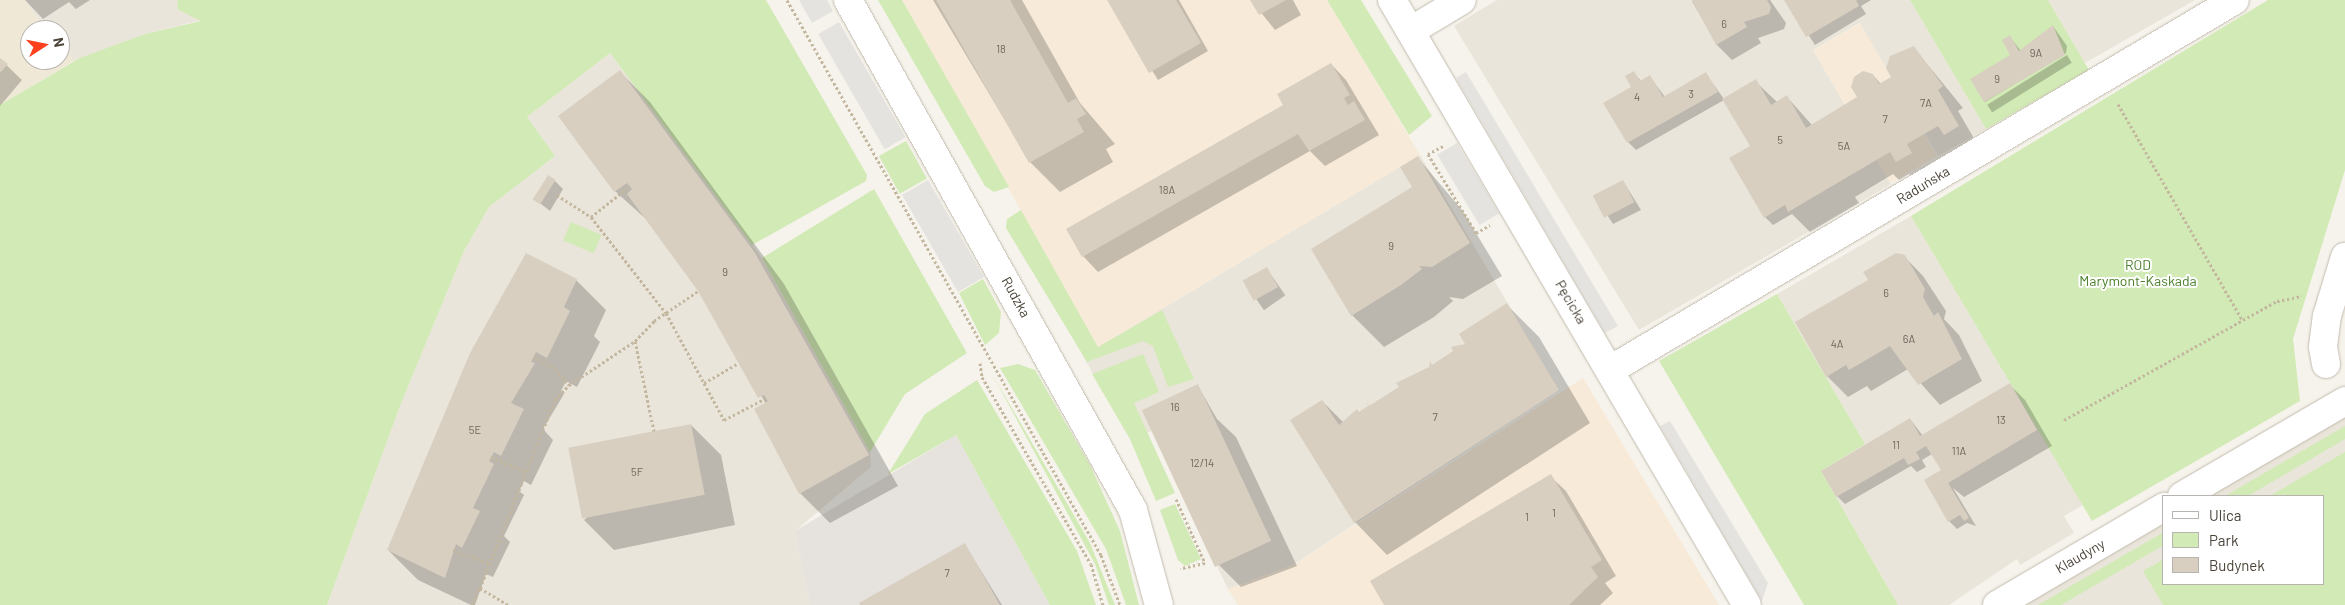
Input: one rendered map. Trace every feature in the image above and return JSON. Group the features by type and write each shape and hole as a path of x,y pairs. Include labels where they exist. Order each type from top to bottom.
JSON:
{"street":[{"name":"Rudzka","path":"848,0 1133,510 1159,605"},
{"name":"Pęcicka","path":"1392,0 1412,30 1747,605"},
{"path":"1412,30 1462,0"},
{"name":"Raduńska","path":"1610,370 2235,0"},
{"path":"2326,364 2322,347 2327,316 2345,257"},
{"path":"2184,495 2345,401"},
{"name":"Klaudyny","path":"1997,605 2162,508"}],"path":[{"path":"787,0 1102,556 1120,605"},
{"path":"2112,94 2242,320"},
{"path":"591,216 630,186"},
{"path":"558,195 591,216 666,313 724,420 766,398"},
{"path":"472,605 555,400 569,385 635,341 666,313 698,291"},
{"path":"2064,420 2277,301 2306,296"},
{"path":"635,341 654,431"},
{"path":"534,356 555,369 569,385"},
{"path":"704,383 738,363"},
{"path":"980,363 982,377 1091,564 1103,605"},
{"path":"491,457 526,472"},
{"path":"1173,566 1188,570 1206,563 1176,499"},
{"path":"453,550 490,563"},
{"path":"480,588 508,605"}],"shaded area":[{"path":"0,0 25,0 39,20 20,20 20,70 59,70 0,105"},
{"path":"25,0 178,0 177,9 202,20 145,34 74,61 70,56 70,20 39,20"},
{"path":"799,0 827,0 833,11 812,23"},
{"path":"902,0 1327,0 1420,155 1098,347"},
{"path":"1497,0 1910,0 1986,129 1938,156 1859,23 1813,50 1891,184 1639,330 1454,26"},
{"path":"2048,0 2195,0 2085,63"},
{"path":"839,22 906,137 885,149 818,34"},
{"path":"1860,23 1937,156 1890,183 1813,50"},
{"path":"610,53 762,258 870,452 871,467 795,531 810,605 327,605 400,406 464,251 489,207 555,156 527,117"},
{"path":"70,55 74,61 70,63"},
{"path":"1466,72 1618,326 1605,333 1456,78"},
{"path":"1457,143 1499,213 1480,225 1437,155"},
{"path":"1420,155 1559,390 1293,565 1228,589 1152,431 1130,439 1083,356"},
{"path":"928,180 984,277 958,292 902,195"},
{"path":"1911,216 2083,505 2064,516 2074,533 2020,565 2017,559 1949,605 1898,605 1821,471 1865,444 1777,294"},
{"path":"1583,378 1719,605 1238,605 1228,589 1293,565"},
{"path":"2345,411 2345,605 2010,605 2162,517 2162,585 2325,585 2325,495 2200,495"},
{"path":"1670,421 1768,583 1762,601 1660,426"},
{"path":"956,435 1050,605 810,605 795,531"}],"green space":[{"path":"178,0 766,0 867,175 866,181 752,245 610,53 527,117 555,156 489,207 464,251 400,406 327,605 0,605 0,105 60,70 70,70 70,64 80,58 145,34 201,21 177,9"},
{"path":"878,0 902,0 1009,187 994,192 985,186"},
{"path":"1327,0 1361,0 1432,116 1409,135"},
{"path":"1910,0 2048,0 2089,70 1986,129"},
{"name":"ROD Marymont-Kaskada","path":"2268,0 2345,0 2345,170 2293,339 2300,401 2092,521 1911,216"},
{"path":"906,141 927,179 900,194 879,156"},
{"path":"874,189 967,353 905,394 870,452 762,258"},
{"path":"1021,210 1098,347 1162,310 1194,379 1168,387 1153,346 1143,341 1087,362 1006,228 1007,219"},
{"path":"571,222 601,235 594,253 563,240"},
{"path":"983,279 1001,312 999,333 985,345 959,293"},
{"path":"1777,294 1865,444 1821,471 1898,605 1804,605 1659,361"},
{"path":"1143,354 1159,392 1134,403 1175,493 1156,501 1130,439 1092,374"},
{"path":"1018,364 1035,370 1090,465 1120,531 1139,605 1126,605 1106,549 1000,368"},
{"path":"991,372 1090,543 1115,605 1109,605 1095,564"},
{"path":"977,380 1077,551 1096,605 1050,605 956,435 888,474 925,414"},
{"path":"2345,426 2345,439 2250,495 2227,495"},
{"path":"2345,452 2345,605 2163,605 2143,571 2162,560 2162,585 2325,585 2325,495 2272,495"},
{"path":"1175,504 1201,559 1185,566 1178,560 1160,510"},
{"path":"2162,533 2162,546 2061,605 2038,605"}],"building":[{"path":"936,0 1010,0 1068,103 1076,98 1086,114 1077,119 1084,132 1029,163"},
{"path":"1107,0 1176,0 1201,43 1149,73"},
{"path":"1250,0 1286,0 1259,15"},
{"path":"1692,0 1767,0 1771,7 1769,14 1744,22 1747,27 1716,45"},
{"path":"1784,0 1856,0 1859,6 1806,37"},
{"path":"2053,25 2065,55 1984,102 1970,79 2010,55 2002,40 2010,35 2019,51"},
{"path":"1914,46 1943,86 1938,90 1959,126 1944,135 1938,126 1907,144 1912,153 1896,162 1890,152 1788,212 1785,205 1764,218 1729,158 1750,146 1722,99 1756,79 1771,105 1787,95 1806,128 1857,97 1851,87 1854,77 1863,71 1873,74 1879,84 1891,77 1886,68 1890,56"},
{"path":"0,58 8,64 0,73"},
{"path":"1331,63 1350,95 1344,98 1348,105 1354,101 1365,120 1309,151 1298,134 1082,257 1066,229 1283,105 1277,94"},
{"path":"620,70 755,253 869,455 799,494 754,409 768,401 764,395 758,398 698,291 627,194 632,189 627,183 614,192 558,116"},
{"path":"1634,71 1640,81 1650,75 1663,97 1706,72 1718,92 1627,143 1603,103 1631,87 1625,76"},
{"path":"1418,156 1470,243 1432,267 1419,266 1422,269 1401,285 1351,316 1311,249 1412,187 1400,167"},
{"path":"548,175 556,180 540,204 533,200"},
{"path":"1623,180 1634,202 1604,218 1593,195"},
{"path":"526,253 577,279 564,307 570,311 547,358 536,352 531,362 535,363 511,403 524,409 501,456 494,452 489,461 494,464 473,508 480,511 462,548 456,544 445,578 387,550 470,353"},
{"path":"1896,253 1905,255 1925,289 1923,297 1934,316 1938,312 1962,359 1918,385 1890,346 1849,370 1846,365 1826,377 1795,322 1868,280 1863,272"},
{"path":"1267,267 1278,287 1254,301 1243,281"},
{"path":"1507,303 1559,390 1354,523 1290,420 1322,400 1339,425 1357,409 1359,412 1368,406 1367,402 1369,406 1399,387 1396,383 1429,367 1430,361 1432,365 1453,351 1451,347 1465,344 1459,334"},
{"path":"2010,383 2037,430 1948,483 1969,518 1964,521 1960,515 1948,522 1924,480 1941,470 1926,446 1916,452 1920,459 1908,465 1904,458 1836,497 1821,471 1910,418 1920,436"},
{"path":"1198,384 1271,541 1215,567 1142,410"},
{"path":"691,424 705,495 582,519 568,448"},
{"path":"1551,474 1602,560 1591,567 1598,577 1569,605 1384,605 1370,581"},
{"path":"965,543 1000,605 860,605 859,603"}]}
